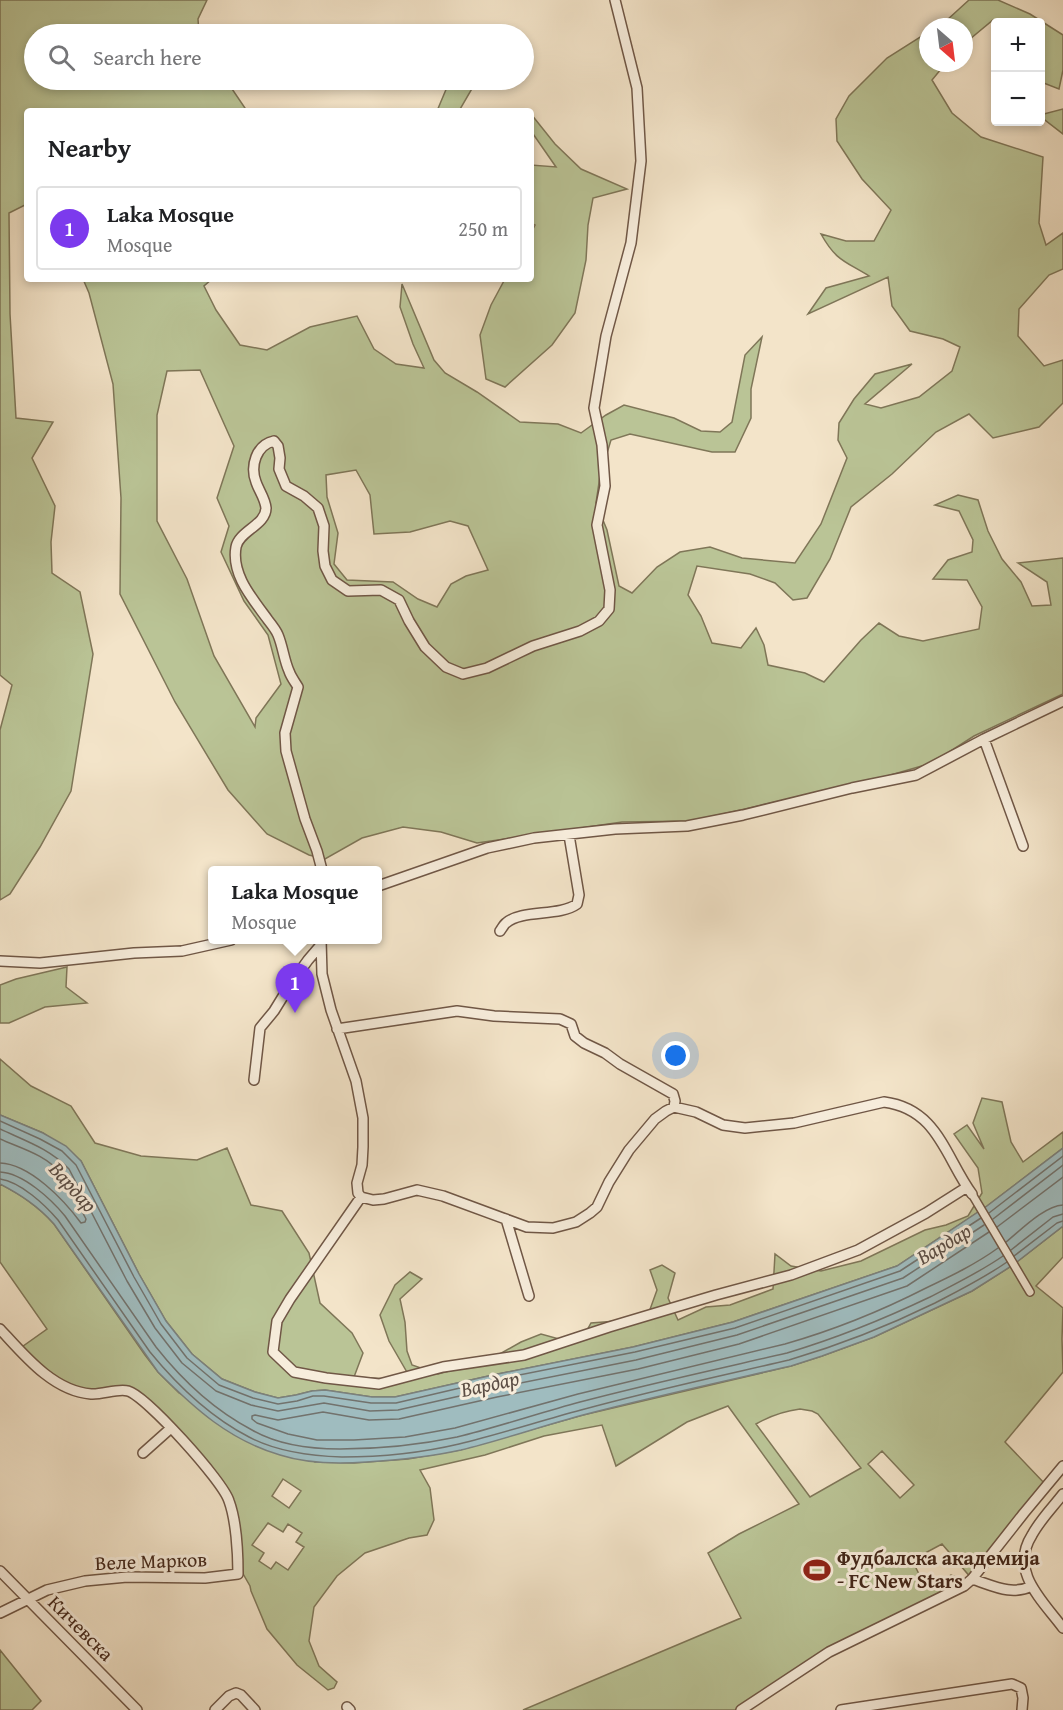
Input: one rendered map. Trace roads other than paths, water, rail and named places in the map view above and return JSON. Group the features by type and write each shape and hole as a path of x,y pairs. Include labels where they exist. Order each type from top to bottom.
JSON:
{"street":[{"path":"321,866 286,751 285,733 298,687 289,672 278,633 239,577 236,563 236,544 261,519 266,510 255,480 257,453 261,447 274,441 278,446 279,470 286,486 304,496 318,508 324,526 325,566 332,580 348,591 381,590 399,600 425,647 446,667 455,671 463,674 487,668 534,646 580,631 599,621 609,609 610,590 597,525 605,486 602,445 594,408 606,336 631,243 641,161 637,88 615,0"},
{"path":"382,885 487,848 534,838 615,829 687,826 743,816 852,788 916,776 984,739 1063,701"},
{"path":"984,739 1023,846"},
{"path":"500,931 506,923 516,917 566,909 577,904 579,895 569,835"},
{"path":"0,961 40,963 134,953 182,951 211,944"},
{"path":"254,1080 260,1028 320,944"},
{"path":"321,944 322,974 337,1029 356,1081 363,1118 362,1165 357,1183 361,1197 373,1200 384,1199 417,1190 443,1196 527,1227 553,1228 576,1222 597,1207 628,1150 655,1119 674,1107 696,1112 723,1125 745,1128 795,1123 877,1103 892,1103 919,1114 928,1122 944,1145 1030,1292"},
{"path":"337,1029 457,1011 494,1016 560,1019 571,1024 575,1036 584,1043 673,1094 674,1107"},
{"path":"361,1197 277,1321 273,1352 294,1372 379,1384 443,1367 524,1355 705,1298 791,1275 858,1250 969,1190"},
{"path":"506,1219 529,1296"},
{"path":"0,1329 30,1361 52,1379 69,1388 82,1393 96,1394 128,1391 137,1396 171,1428 143,1453"},
{"name":"Веле Марков","path":"0,1613 46,1590 85,1581 127,1577 205,1578 238,1574 229,1500 207,1467 171,1428"},
{"path":"741,1710 829,1652 964,1586 1063,1466"},
{"path":"1063,1494 1033,1532 1024,1550 1024,1570 1032,1586 1063,1628"},
{"name":"Кичевска","path":"0,1571 137,1710"},
{"path":"972,1579 1008,1590 1022,1591 1032,1586"},
{"path":"841,1710 1012,1684 1021,1688 1022,1710"},
{"path":"215,1710 229,1696 236,1693 241,1695 255,1710"},
{"path":"925,1710 926,1698"}],"water":[{"name":"Вардар","path":"0,1115 43,1133 66,1146 81,1161 166,1321 192,1354 222,1379 278,1398 325,1390 372,1397 395,1397 633,1347 733,1322 897,1266 987,1206 1063,1148 1063,1226 1013,1265 972,1291 874,1337 791,1366 609,1408 449,1452 378,1461 312,1462 262,1449 229,1432 199,1411 158,1372 54,1224 29,1201 0,1184"}],"place":[{"name":"Laka Mosque","path":"295,1013"},
{"name":"Фудбалска академија - FC New Stars","path":"817,1570"}]}
